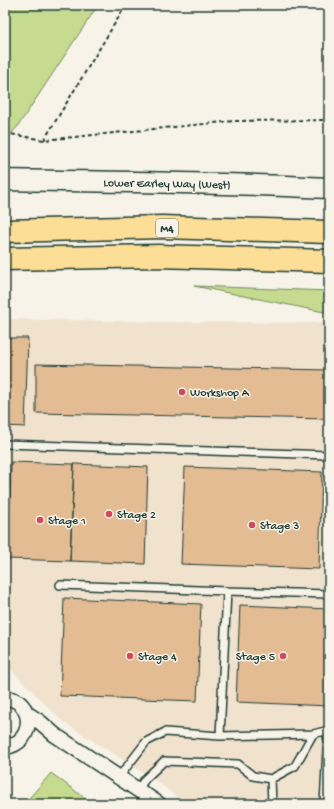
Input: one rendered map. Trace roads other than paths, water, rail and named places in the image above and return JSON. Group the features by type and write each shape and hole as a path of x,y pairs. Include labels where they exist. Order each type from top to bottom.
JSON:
{"highway":[{"name":"M4","path":"5,231 162,227 329,232"},
{"path":"5,259 158,256 329,261"}],"main road":[{"name":"Lower Earley Way (West)","path":"5,180 168,182 329,188"}],"street":[{"path":"5,698 16,701 22,706 28,721 28,726 24,736 16,743 5,747"},
{"path":"26,713 40,722 54,735 158,804"},
{"path":"24,736 54,735"}],"lane":[{"path":"5,444 329,455"},
{"path":"60,585 329,594"},
{"path":"220,736 227,591"},
{"path":"119,777 146,742 165,732 220,736 313,734 329,730 324,804"},
{"path":"138,790 145,779 164,761 238,764 253,776 271,780 295,766 313,734"},
{"path":"271,780 272,804"}],"place":[{"name":"Workshop A","path":"182,392"},
{"name":"Stage 2","path":"109,514"},
{"name":"Stage 1","path":"40,520"},
{"name":"Stage 3","path":"252,525"},
{"name":"Stage 4","path":"130,656"},
{"name":"Stage 5","path":"283,656"}]}
